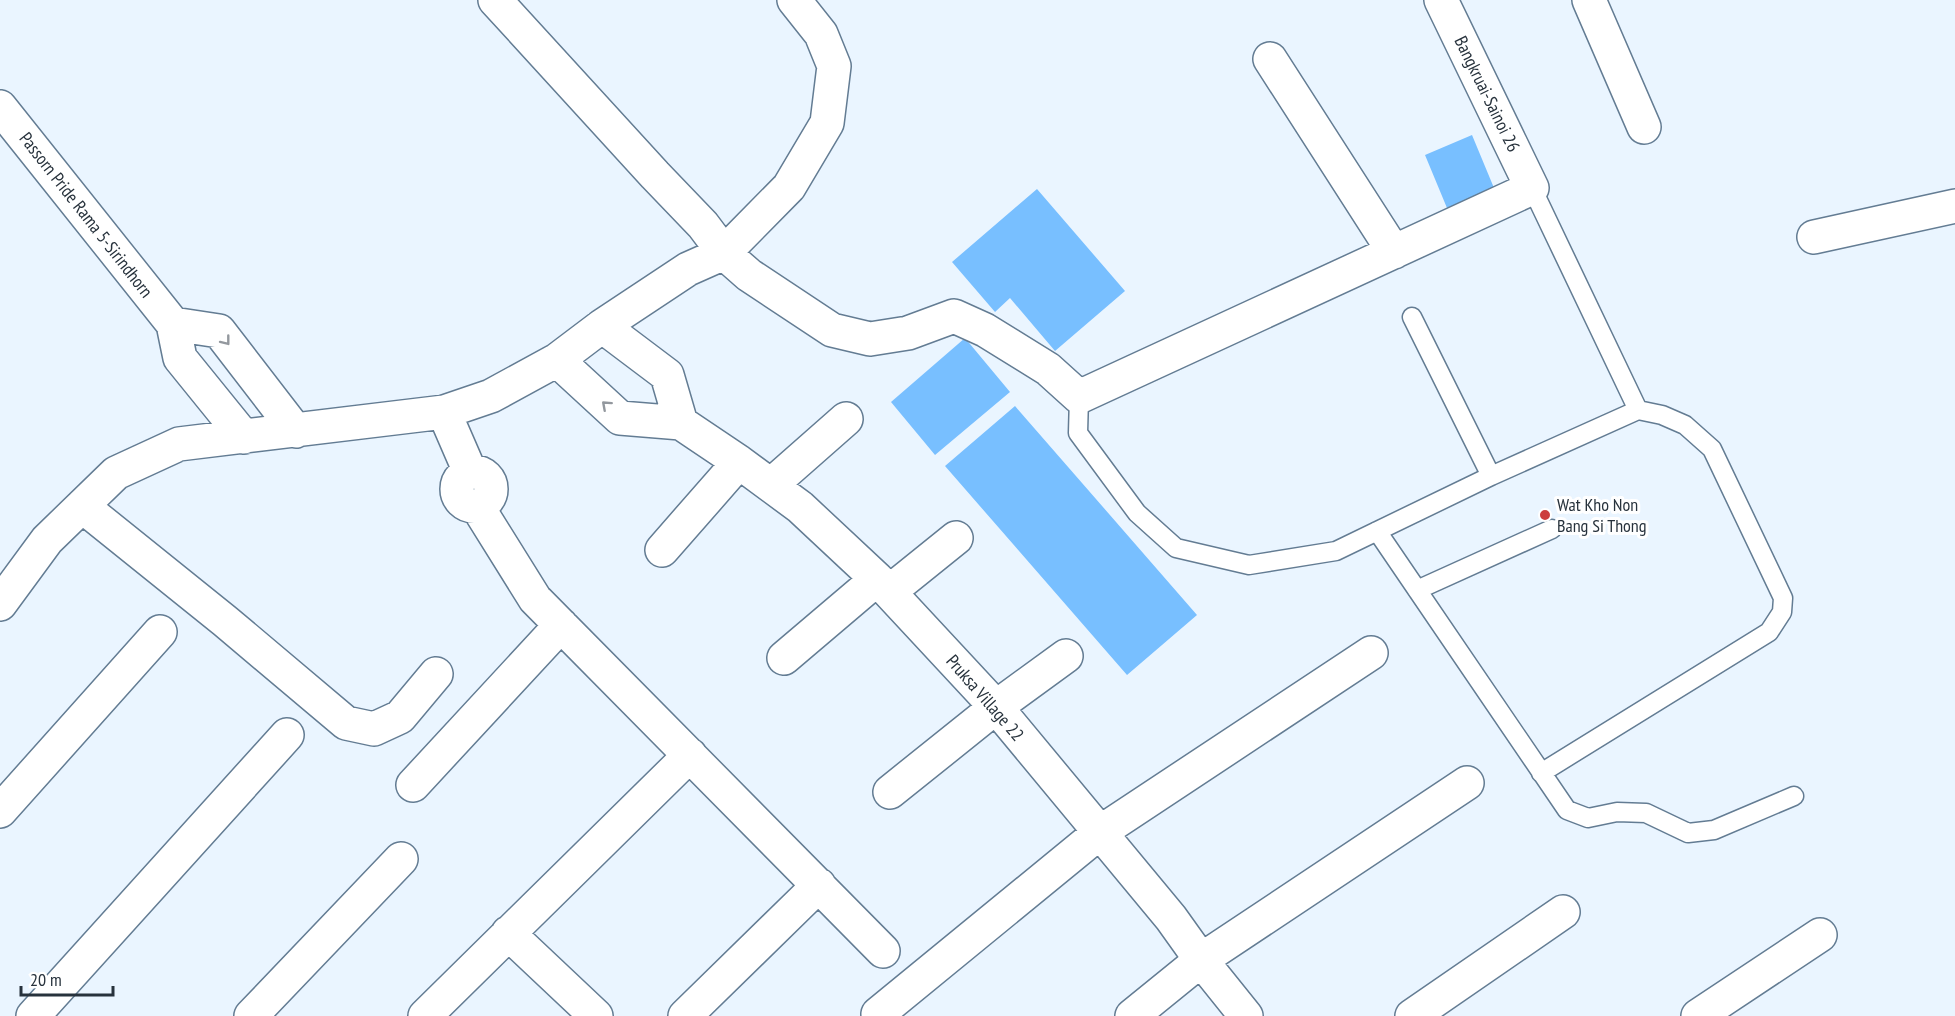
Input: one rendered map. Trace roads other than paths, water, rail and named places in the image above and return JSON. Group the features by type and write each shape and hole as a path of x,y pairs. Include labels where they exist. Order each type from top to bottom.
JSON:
{"street":[{"path":"495,0 703,225 724,253 749,275 832,330 870,339 908,333 954,316 985,330 1048,369 1079,397 1532,188"},
{"path":"0,604 47,540 116,473 179,444 444,412 491,396 557,360 602,326 688,269 724,253 789,187 827,123 834,66 821,34 794,0"},
{"name":"Bangkruai-Sainoi 26","path":"1441,0 1532,188"},
{"path":"1589,0 1644,127"},
{"path":"1270,59 1394,252"},
{"name":"Passorn Pride Rama 5-Sirindhorn","path":"0,107 173,324"},
{"path":"1814,237 1955,206"},
{"path":"244,437 180,358 173,324 219,332 296,431"},
{"path":"557,360 620,418 681,423 667,375 602,326"},
{"path":"444,412 470,472 462,476 457,483 457,493 461,500 469,505 477,506 535,599 883,951"},
{"path":"771,485 846,419"},
{"name":"Pruksa Village 22","path":"681,423 800,507 883,586 996,707 1171,918 1200,960 1246,1016"},
{"path":"662,550 739,462"},
{"path":"82,506 225,621 346,723 374,729 400,717 436,674"},
{"path":"784,658 883,586 956,538"},
{"path":"413,785 561,625"},
{"path":"0,811 160,632"},
{"path":"878,1014 1099,833 1371,653"},
{"path":"890,792 996,707 1066,656"},
{"path":"33,1016 287,735"},
{"path":"425,1016 690,755"},
{"path":"1132,1016 1200,960 1467,783"},
{"path":"251,1016 401,859"},
{"path":"685,1016 819,885"},
{"path":"1412,1016 1563,912"},
{"path":"508,933 596,1016"},
{"path":"1698,1016 1820,935"}],"lane":[{"path":"1532,188 1638,410"},
{"path":"1412,317 1491,477"},
{"path":"1079,397 1078,433 1137,513 1176,548 1249,565 1336,551 1638,410 1662,415 1685,425 1712,449 1783,598 1782,612 1769,632 1541,773"},
{"path":"1417,590 1552,529"},
{"path":"1377,531 1567,810 1588,818 1617,812 1646,813 1688,833 1714,831 1794,796"}],"place":[{"name":"Wat Kho Non Bang Si Thong","path":"1545,515"}]}
